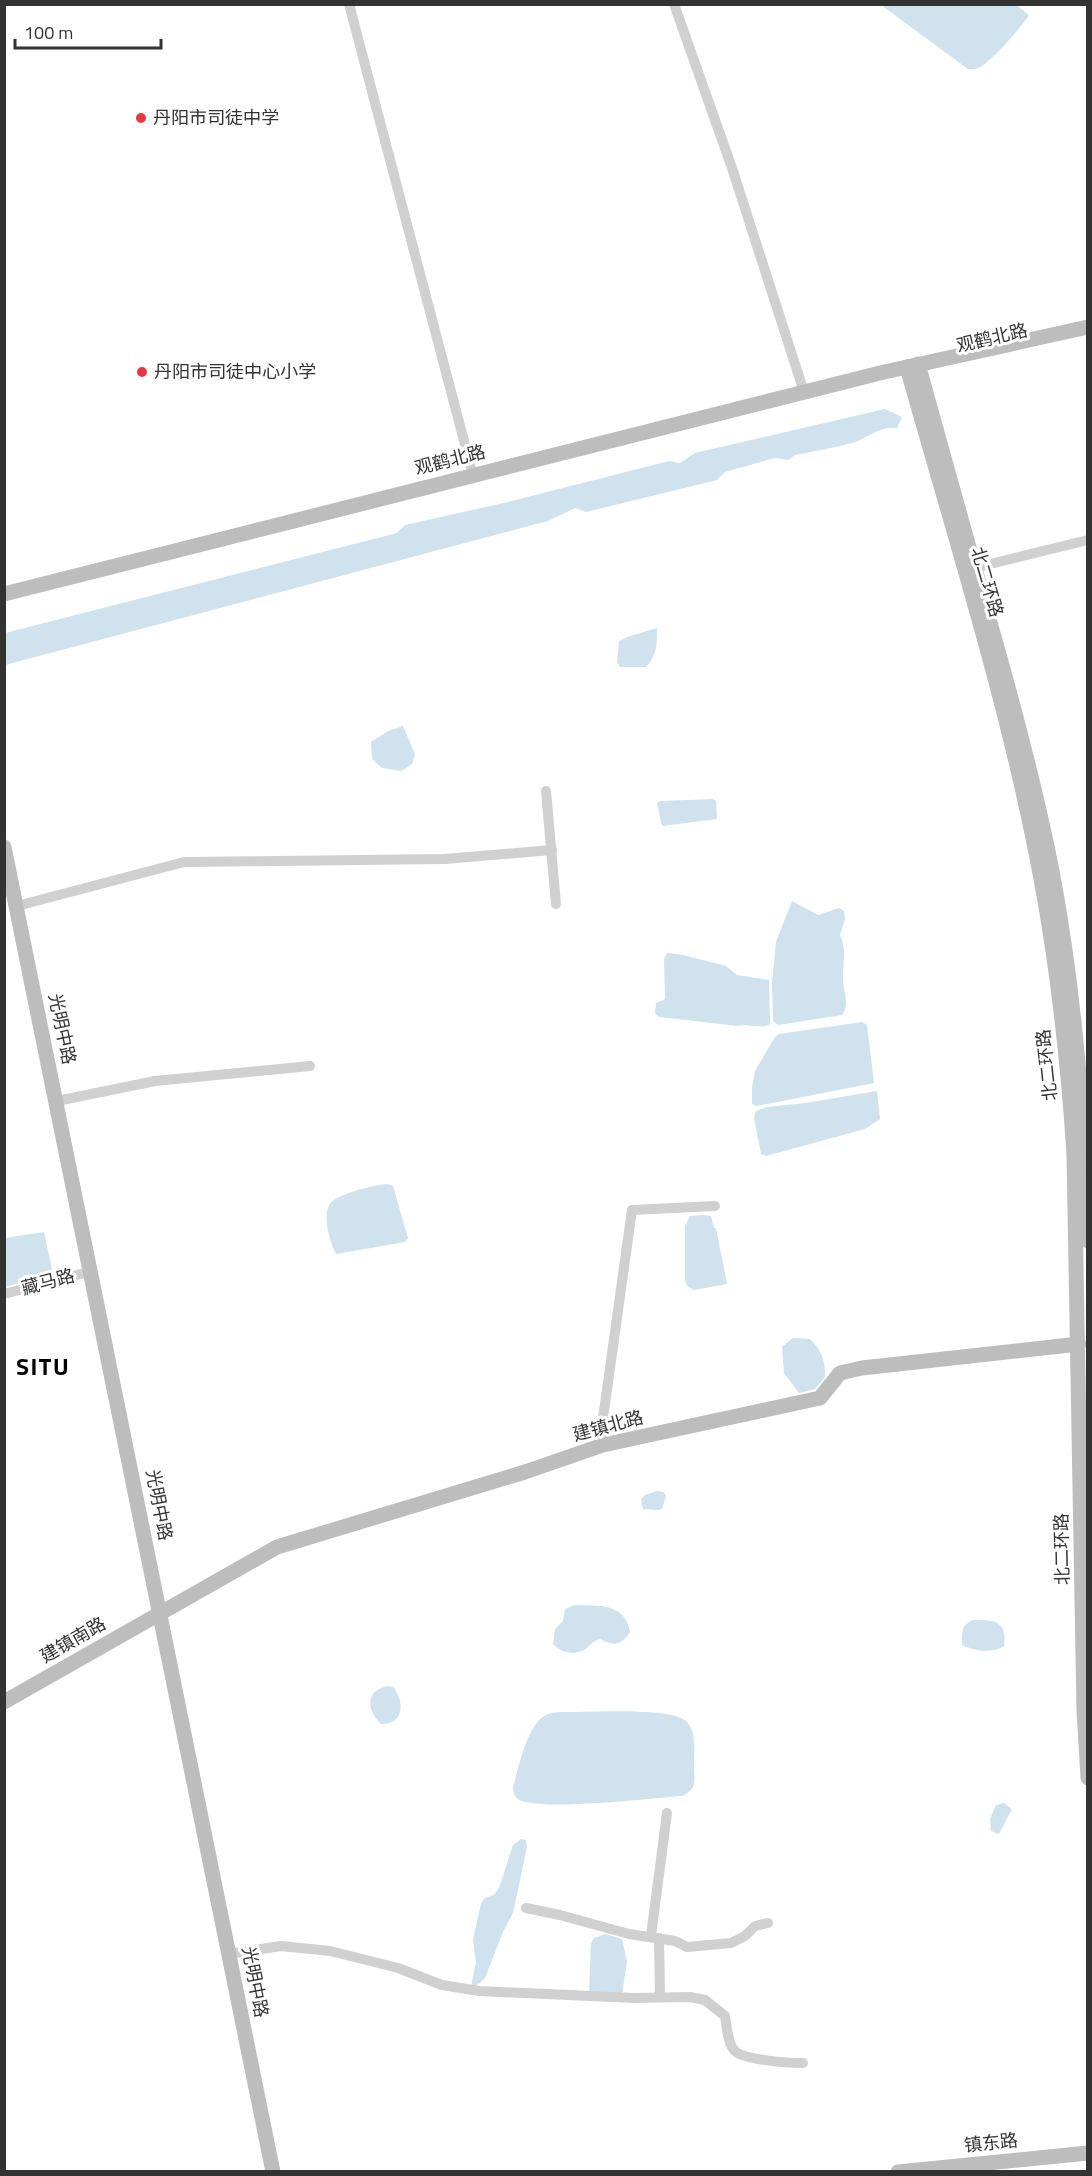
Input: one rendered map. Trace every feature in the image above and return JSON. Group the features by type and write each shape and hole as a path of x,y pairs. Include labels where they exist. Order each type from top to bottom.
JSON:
{"street":[{"path":"349,4 473,475"},
{"path":"674,4 732,168 804,392"},
{"name":"观鹤北路","path":"4,594 804,392 1088,327"},
{"name":"观鹤北路","path":"915,368 1088,337"},
{"name":"北二环路","path":"915,368 969,569 1022,788 1041,880 1059,989 1069,1074 1074,1154 1084,1710 1088,1778"},
{"path":"969,569 1088,540"},
{"name":"北二环路","path":"969,569 1030,772 1053,876 1070,986 1079,1071 1088,1240"},
{"path":"546,791 556,904"},
{"name":"光明中路","path":"4,847 92,1271 273,2172"},
{"path":"17,906 184,862 444,859 552,850"},
{"path":"57,1101 155,1081 310,1066"},
{"path":"603,1445 603,1418 632,1210 715,1206"},
{"name":"藏马路","path":"4,1294 92,1271"},
{"name":"建镇北路","path":"160,1612 277,1547 525,1472 603,1445 819,1398 840,1373 1078,1344"},
{"name":"建镇南路","path":"4,1702 160,1612"},
{"path":"660,1997 655,1937 667,1814"},
{"path":"526,1908 629,1934 655,1937 687,1947 731,1943 745,1936 755,1926 768,1923"},
{"path":"229,1954 282,1946 330,1951 398,1968 442,1985 479,1992 690,1997 705,2000 725,2016 730,2043 735,2051 744,2057 803,2063"},
{"name":"镇东路","path":"898,2172 1088,2153"}],"water":[{"path":"881,5 1016,5 1029,15 990,60 978,68 968,69"},
{"path":"885,409 902,417 897,428 884,429 852,443 795,455 788,460 775,458 725,472 717,480 586,512 575,508 548,521 5,665 5,633 397,533 405,525 508,502 669,461 680,463 695,453"},
{"path":"657,628 656,649 646,667 620,667 617,662 619,641"},
{"path":"403,726 415,754 412,764 401,771 382,768 372,759 371,742 388,731"},
{"path":"713,799 716,801 717,819 662,826 657,803"},
{"path":"792,901 818,915 839,908 844,911 845,919 840,935 844,951 843,982 846,1006 842,1015 778,1025 773,1021 772,983 776,942"},
{"path":"667,953 726,966 737,975 769,980 770,1024 738,1026 659,1017 655,1013 656,1003 665,999 664,959"},
{"path":"862,1022 867,1025 874,1083 757,1106 752,1104 755,1071 779,1034"},
{"path":"877,1091 880,1119 865,1129 766,1156 761,1154 754,1118 756,1111 767,1107"},
{"path":"387,1184 393,1186 408,1238 405,1242 336,1254 329,1236 327,1222 330,1204 340,1197 365,1188"},
{"path":"690,1216 711,1216 714,1228 716,1228 727,1284 694,1290 688,1287 685,1280 685,1226"},
{"path":"44,1232 53,1274 5,1287 5,1238"},
{"path":"793,1338 810,1339 822,1356 825,1377 815,1389 799,1393 784,1373 782,1347"},
{"path":"657,1491 663,1492 666,1496 662,1509 643,1509 641,1499"},
{"path":"575,1605 601,1606 616,1611 623,1615 630,1632 620,1642 609,1643 600,1639 580,1652 571,1653 560,1649 553,1644 555,1629 563,1621 565,1609"},
{"path":"973,1620 993,1621 1001,1626 1005,1637 1004,1646 983,1651 962,1645 964,1627"},
{"path":"389,1686 393,1687 397,1693 401,1705 400,1711 394,1721 381,1724 373,1713 370,1701 376,1691"},
{"path":"611,1711 665,1714 686,1721 690,1725 694,1742 694,1780 691,1790 682,1796 596,1803 548,1804 529,1803 518,1799 513,1787 529,1735 541,1719 555,1712"},
{"path":"1004,1803 1012,1809 999,1834 991,1831 990,1819 996,1805"},
{"path":"521,1839 526,1840 527,1847 513,1913 485,1978 476,1986 471,1986 476,1962 473,1940 481,1903 485,1898 494,1895 499,1888 513,1845"},
{"path":"606,1934 622,1939 627,1962 622,1994 589,1992 591,1943 594,1938"}],"place":[{"name":"丹阳市司徒中学","path":"141,118"},
{"name":"丹阳市司徒中心小学","path":"142,372"}],"district":[{"name":"SITU","path":"43,1367"}]}
